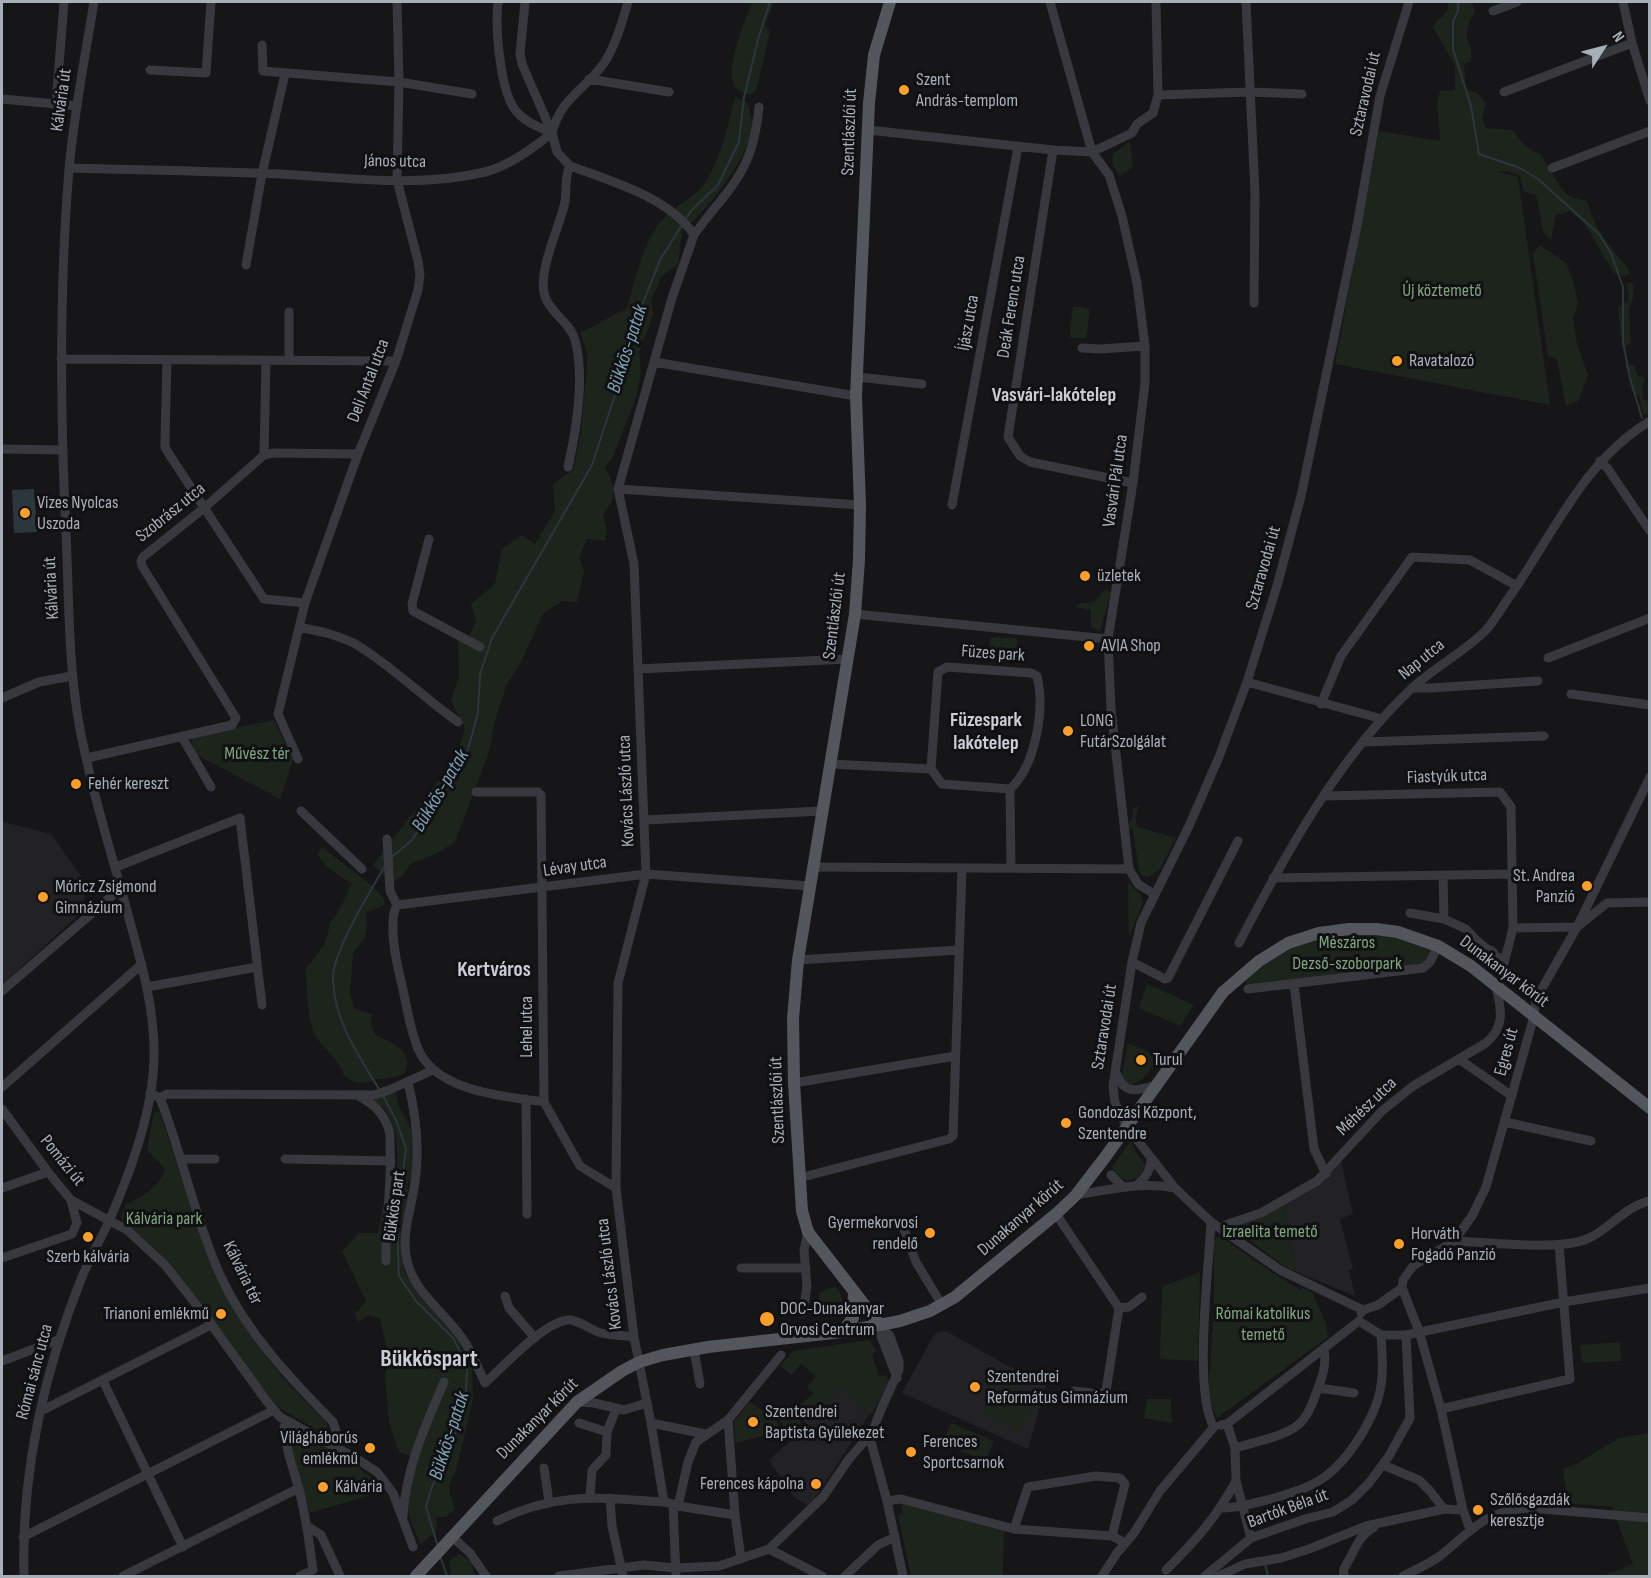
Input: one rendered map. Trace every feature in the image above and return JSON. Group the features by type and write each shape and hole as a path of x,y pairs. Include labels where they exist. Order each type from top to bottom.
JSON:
{"main road":[{"name":"Szentlászlói út","path":"880,1325 808,1233 802,1211 799,1178 793,1019 798,960 855,614 860,505 856,396 869,103 874,55 890,2"},
{"name":"Dunakanyar körút","path":"417,1576 577,1402 605,1381 639,1362 694,1350 842,1332 880,1325 917,1316 942,1305 1056,1214 1076,1195 1223,992 1252,967 1288,943 1319,933 1349,929 1376,929 1398,932 1438,946 1471,966 1650,1108"},
{"path":"842,1332 853,1318 854,1291"}],"street":[{"path":"56,103 64,2"},
{"name":"Kálvária út","path":"94,2 69,168 62,284 60,359 62,450 72,675 87,758 147,987 154,1037 150,1093"},
{"path":"150,70 206,73 211,2"},
{"name":"Deli Antal utca","path":"298,759 278,714 305,603 358,454 396,361 418,290 420,275 397,180 398,2"},
{"path":"498,2 497,42 508,96 513,106 524,118 552,133"},
{"path":"525,2 520,54 526,74 552,133 557,152 570,166 633,191 668,209 692,231 729,190 747,161 754,139 759,107"},
{"path":"552,133 559,112 599,69 611,51 628,2"},
{"name":"Vasvári Pál utca","path":"1050,2 1092,152 1109,175 1122,216 1137,283 1145,346 1145,383 1133,483 1108,639 1112,709 1129,869"},
{"path":"868,130 1018,147 1092,152 1132,133 1137,124 1153,113 1158,95 1156,2"},
{"path":"1246,2 1255,193 1254,303"},
{"name":"Sztaravodai út","path":"1363,1310 1288,1274 1211,1222 1175,1188 1151,1158 1120,1116 1113,1094 1132,962 1141,923 1189,826 1219,757 1247,682 1301,496 1357,226 1380,96 1409,2"},
{"path":"1493,11 1517,2"},
{"path":"1623,2 1632,43 1650,101"},
{"path":"1504,92 1632,43"},
{"path":"262,45 263,71 399,82 472,94"},
{"path":"246,265 262,174 285,74"},
{"path":"589,79 669,92"},
{"path":"1158,95 1250,92 1302,94"},
{"path":"2,99 77,106"},
{"path":"1552,168 1650,131"},
{"name":"János utca","path":"69,168 397,180 447,179 486,172 525,152 552,133"},
{"name":"Íjász utca","path":"952,505 1018,147"},
{"name":"Deák Ferenc utca","path":"1053,150 1008,437 1020,456 1030,462 1133,483"},
{"path":"568,467 578,389 577,350 571,331 546,298 544,274 564,203 566,177 570,166"},
{"name":"Kovács László utca","path":"672,1504 651,1423 634,1337 616,1188 618,983 646,874 646,820 634,564 618,489 692,231"},
{"path":"289,312 289,360"},
{"path":"1082,348 1145,346"},
{"path":"60,359 396,361"},
{"path":"167,360 165,447 264,599 305,603"},
{"path":"266,360 264,456 273,453 358,454"},
{"path":"654,362 856,396"},
{"path":"857,378 922,384"},
{"name":"Nap utca","path":"1239,944 1273,878 1324,796 1363,742 1412,688 1486,630 1580,487 1600,461 1636,429 1650,421"},
{"path":"2,449 62,450"},
{"name":"Szobrász utca","path":"182,736 232,725 236,718 141,561 142,557 264,456"},
{"path":"1600,461 1650,531"},
{"path":"618,489 860,505"},
{"path":"429,539 412,604 413,611 480,647"},
{"path":"1321,704 1341,656 1412,557 1464,558 1476,562 1516,586"},
{"path":"855,614 1108,639"},
{"path":"1548,658 1650,618"},
{"path":"299,627 332,634 356,645 458,722"},
{"path":"638,669 848,659"},
{"name":"Füzes park","path":"931,769 938,672 947,667 1031,673 1037,676 1039,686 1036,737 1030,758 1017,782 1010,789"},
{"path":"2,698 39,681 72,675"},
{"path":"1412,688 1538,681"},
{"path":"1247,682 1382,719"},
{"path":"1571,694 1650,705"},
{"path":"87,758 182,736 211,787"},
{"path":"1363,742 1544,736"},
{"path":"830,764 931,769 942,784 1010,789 1011,868"},
{"name":"Egres út","path":"1402,1288 1406,1274 1413,1266 1454,1241 1472,1215 1486,1187 1536,999 1577,927 1650,777"},
{"name":"Lehel utca","path":"476,792 538,792 541,795 544,1102 580,1166 616,1188"},
{"name":"Fiastyúk utca","path":"1324,796 1500,792 1510,807 1512,874 1513,928 1504,963 1466,929 1444,920"},
{"path":"300,811 362,869"},
{"path":"646,820 821,811"},
{"path":"116,867 240,818 262,1005"},
{"path":"387,839 390,891 397,905 392,915 398,969 416,1042 422,1056 433,1070 469,1089 544,1102"},
{"path":"1132,962 1165,979 1168,978 1238,842"},
{"path":"813,867 1129,869 1138,884 1154,894"},
{"path":"799,1178 952,1138 962,868"},
{"name":"Lévay utca","path":"397,905 646,874 810,886"},
{"path":"1273,878 1512,874"},
{"path":"1410,913 1444,920 1443,875"},
{"path":"2,991 121,888"},
{"path":"1513,928 1577,927 1607,903 1650,902"},
{"path":"1248,989 1422,968 1430,962 1438,946"},
{"path":"798,960 959,950"},
{"path":"2,1087 142,964"},
{"path":"147,987 257,967"},
{"path":"1294,984 1314,1149 1326,1174"},
{"name":"Méhész utca","path":"1221,1228 1285,1201 1326,1174 1382,1111 1413,1086 1494,1036 1500,1022 1501,1008 1496,986"},
{"path":"794,1083 955,1056"},
{"path":"1459,1059 1512,1096"},
{"path":"150,1093 160,1098 167,1094 381,1093 433,1070"},
{"path":"1116,1071 1126,1088 1138,1091 1155,1085"},
{"name":"Bükkös part","path":"408,1082 416,1128 418,1162 406,1235 406,1255 416,1283 426,1299 463,1339 485,1383 535,1338"},
{"name":"Római sánc utca","path":"24,1576 23,1537 28,1472 58,1340 84,1273 110,1220 135,1153 150,1093"},
{"name":"Bükkös part","path":"355,1094 372,1103 383,1115 390,1130 391,1161 385,1240 386,1261"},
{"name":"Kálvária tér","path":"160,1098 182,1159 203,1229 222,1278 252,1330 273,1357 333,1422 337,1434 336,1448"},
{"path":"526,1099 527,1214"},
{"name":"Pomázi út","path":"2,1109 71,1200 110,1220"},
{"path":"1505,1122 1591,1141"},
{"path":"1137,1185 1145,1179 1150,1170 1151,1158"},
{"path":"182,1159 215,1159"},
{"path":"285,1159 391,1161"},
{"path":"2,1188 48,1172"},
{"path":"1111,1175 1124,1187"},
{"path":"1076,1195 1137,1185 1157,1184 1175,1188"},
{"path":"2,1258 72,1234 77,1223 71,1200"},
{"path":"1454,1241 1559,1245 1588,1239 1636,1206 1650,1201"},
{"path":"1056,1214 1119,1308 1106,1390 1100,1394 1074,1391"},
{"path":"110,1220 127,1230 165,1265 280,1417 377,1472 393,1493 413,1547"},
{"path":"1211,1222 1206,1296 1204,1394 1209,1419 1214,1427"},
{"path":"903,1227 916,1262 942,1305"},
{"name":"Szentlászlói út","path":"803,1313 807,1286 804,1250 808,1233"},
{"path":"1441,1409 1570,1379 1559,1245"},
{"path":"741,1268 806,1268"},
{"path":"1102,1576 1170,1478 1214,1427 1227,1424 1324,1350 1359,1321 1363,1310 1378,1305 1402,1288 1419,1331 1441,1409 1463,1510 1470,1529"},
{"path":"1359,1321 1381,1335 1406,1335 1564,1302 1650,1288"},
{"path":"505,1296 509,1308 535,1338 551,1326 569,1320 579,1322 601,1333 634,1337"},
{"path":"1119,1308 1129,1307 1142,1297"},
{"path":"41,1411 211,1325"},
{"path":"559,1576 621,1572 644,1565 676,1572 719,1566 769,1549 823,1497 849,1459 870,1438 882,1407 897,1379 899,1361 890,1336 880,1325"},
{"path":"1221,1508 1242,1506 1296,1492 1316,1483 1331,1471 1350,1450 1372,1415 1377,1402 1382,1377 1381,1335"},
{"name":"Bartók Béla út","path":"1205,1576 1251,1538 1333,1512 1352,1500 1383,1465 1410,1418 1406,1335"},
{"path":"2,1361 58,1340"},
{"path":"694,1350 700,1384"},
{"path":"1235,1448 1281,1434 1301,1423 1318,1388 1325,1358 1324,1350"},
{"path":"676,1572 672,1504 696,1442 728,1420 781,1355"},
{"path":"103,1381 183,1547"},
{"path":"403,1519 405,1490 414,1455 444,1382"},
{"path":"1318,1388 1354,1393"},
{"path":"577,1402 594,1403 624,1410 647,1403"},
{"path":"590,1497 592,1470 606,1455 607,1432 616,1409"},
{"path":"23,1537 274,1410"},
{"path":"728,1420 735,1515 741,1559"},
{"path":"579,1423 607,1432"},
{"path":"651,1423 705,1434"},
{"path":"292,1424 284,1427 284,1439 299,1488 314,1573 300,1576"},
{"path":"1227,1424 1235,1448 1236,1481 1251,1538"},
{"path":"870,1438 887,1501 903,1576"},
{"path":"1383,1465 1419,1480 1444,1509"},
{"path":"544,1467 549,1502"},
{"path":"1014,1529 1028,1487 1100,1475 1120,1478 1125,1484 1112,1536"},
{"path":"1166,1569 1200,1536 1221,1508 1236,1481"},
{"path":"123,1576 299,1488"},
{"path":"497,1521 534,1505 590,1497 672,1504 735,1515"},
{"path":"610,1498 612,1526 621,1572"},
{"path":"887,1501 901,1499 1014,1529 1112,1536 1125,1544"},
{"path":"505,1505 512,1513"},
{"path":"1403,1576 1438,1557 1470,1529 1498,1514 1522,1508 1650,1518"},
{"path":"1220,1576 1245,1564 1281,1558 1309,1549 1366,1526 1444,1509 1463,1510"},
{"path":"1344,1576 1343,1570 1356,1544 1367,1531 1379,1524"},
{"path":"307,1526 321,1535 340,1576"},
{"path":"845,1576 878,1545 895,1537"},
{"path":"450,1538 470,1553 485,1576"},
{"path":"769,1549 822,1576"},
{"path":"719,1566 725,1576"}],"shaded area":[{"path":"34,489 37,532 14,533 12,490"},
{"name":"Móricz Zsigmond Gimnázium","path":"4,822 51,834 86,883 83,911 2,985 2,824"},
{"path":"1341,1161 1353,1214 1340,1219 1353,1269 1349,1270 1355,1296 1296,1272 1284,1205 1330,1174"},
{"name":"Szentendrei Református Gimnázium","path":"946,1331 1008,1366 1047,1382 1028,1449 902,1393 935,1333"},
{"path":"843,1387 868,1416 810,1507 794,1497 769,1460 808,1426 803,1420"}],"green space":[{"path":"753,2 774,2 765,25 770,32 757,87 753,94 745,94 734,85 733,62"},
{"name":"Új köztemető","path":"1448,2 1472,2 1475,11 1467,29 1471,61 1464,64 1466,89 1477,93 1486,104 1482,118 1486,128 1512,130 1528,148 1541,154 1565,192 1572,197 1587,201 1599,230 1630,274 1625,276 1614,273 1584,223 1570,211 1556,214 1551,240 1543,232 1536,195 1524,192 1520,176 1508,171 1498,172 1518,177 1550,405 1335,364 1379,131 1440,141 1437,105 1440,91 1455,90 1455,66 1433,27 1447,10"},
{"path":"735,97 748,103 752,120 749,139 744,153 725,183 703,211 682,232 678,264 662,276 651,300 653,315 639,353 641,372 637,395 612,459 605,467 613,486 613,497 603,515 607,532 605,541 587,539 579,557 584,571 577,602 562,601 543,614 519,666 507,684 495,721 489,752 455,842 436,854 412,863 401,877 392,883 373,865 455,762 465,728 451,700 459,677 458,640 469,636 476,622 471,604 495,584 502,549 522,535 535,544 555,511 553,484 573,470 581,433 588,355 580,333 627,308 643,255 657,226 668,214 694,195 710,175 723,142"},
{"path":"1130,141 1133,167 1119,176 1112,162 1113,154"},
{"path":"1540,245 1566,263 1573,280 1578,304 1573,318 1577,344 1588,375 1578,401 1566,406 1557,359 1548,356 1533,254"},
{"path":"1630,282 1634,285 1629,309 1631,343 1622,346 1618,307 1628,301 1629,294 1626,285"},
{"path":"1073,306 1090,309 1086,339 1069,337"},
{"path":"1625,364 1635,366 1637,375 1645,379 1642,388 1643,400 1649,401 1649,415 1643,414 1639,396 1632,391"},
{"path":"1107,590 1111,593 1100,631 1091,627 1091,610 1075,607 1078,604 1096,600 1102,592"},
{"path":"990,637 1017,638 1017,656 989,655"},
{"name":"Művész tér","path":"274,720 293,760 280,799 195,754 191,737"},
{"path":"1139,806 1135,818 1138,827 1176,838 1160,869 1149,877 1142,876 1139,871 1133,831 1128,827 1133,808"},
{"path":"323,847 370,884 384,899 385,905 366,913 365,938 353,953 350,993 354,1008 372,1015 371,1024 375,1034 397,1046 404,1054 406,1070 398,1076 380,1080 378,1078 364,1083 348,1079 313,1030 305,969 322,949 329,924 339,911 352,884 327,867 317,854"},
{"path":"1128,882 1140,894 1143,902 1129,937"},
{"name":"Mészáros Dezső-szoborpark","path":"1376,929 1438,946 1422,968 1248,989 1244,972 1288,943"},
{"path":"1147,984 1194,1005 1180,1026 1139,1008"},
{"path":"1128,1043 1159,1059 1141,1079 1127,1085 1121,1078"},
{"path":"392,1091 396,1093 398,1105 411,1128 414,1163 412,1176 407,1185 407,1206 399,1227 404,1243 402,1252 404,1271 418,1294 476,1359 472,1372 473,1398 456,1471 449,1484 455,1509 446,1517 436,1517 437,1530 421,1544 411,1520 408,1502 416,1458 399,1452 389,1423 385,1376 389,1358 380,1319 370,1315 358,1322 355,1314 366,1301 342,1251 359,1233 378,1233 384,1201 396,1190 398,1150 395,1131 386,1111 379,1104 368,1099"},
{"name":"Kálvária park","path":"159,1111 216,1278 249,1333 284,1379 326,1422 330,1437 284,1411 269,1397 165,1261 123,1222 121,1216 126,1204 150,1191 159,1181 165,1169 147,1150 154,1113"},
{"path":"1131,1141 1146,1166 1137,1178 1128,1181 1115,1175 1112,1167"},
{"name":"Izraelita temető","path":"1284,1205 1296,1272 1285,1267 1231,1226"},
{"name":"Római katolikus temető","path":"1220,1236 1274,1274 1301,1290 1302,1287 1315,1294 1314,1297 1326,1323 1328,1337 1217,1418 1208,1398 1214,1313 1214,1240"},
{"path":"1200,1272 1198,1361 1160,1359 1162,1287"},
{"path":"836,1286 844,1301 841,1309 813,1314 811,1307 819,1302 819,1293"},
{"path":"869,1340 877,1351 872,1355 879,1375 886,1376 889,1382 873,1412 868,1416 843,1387 803,1420 796,1408 814,1393 807,1388 816,1376 801,1364 792,1375 780,1366 793,1351"},
{"path":"1620,1342 1621,1361 1582,1363 1580,1345"},
{"path":"1003,1380 1024,1392 1020,1399 1033,1406 1018,1433 983,1414"},
{"path":"1147,1399 1171,1399 1172,1423 1144,1418"},
{"path":"749,1402 774,1417 780,1426 763,1436 735,1443 734,1422"},
{"path":"788,1403 801,1423 787,1432 774,1412"},
{"path":"951,1423 994,1441 985,1461 942,1443"},
{"path":"291,1428 355,1463 384,1491 310,1513 306,1499 303,1497 287,1430"},
{"path":"1649,1433 1649,1576 1603,1576 1633,1564 1612,1507 1568,1503 1563,1469 1578,1463 1619,1438"},
{"path":"901,1505 1004,1531 1003,1576 911,1576 898,1515 903,1514"},
{"path":"460,1554 471,1562 475,1576 451,1576 449,1561"}],"waterway":[{"name":"Bükkös-patak","path":"685,220 691,211 718,185 739,142 744,97 770,2"},
{"path":"1458,2 1458,11 1453,21 1453,49 1471,106 1479,154 1520,168 1538,179 1599,234 1611,253 1623,287 1623,342 1630,378 1642,418"},
{"name":"Bükkös-patak","path":"392,857 412,840 466,756 478,713 480,674 492,638 592,465 617,389 631,333 660,260 682,225"},
{"name":"Bükkös-patak","path":"379,1089 355,1050 342,1023 334,994 333,979 334,968 345,938 385,866"},
{"name":"Bükkös-patak","path":"382,1094 396,1120 406,1148 397,1225 399,1276 416,1301 453,1338 467,1366 466,1397 450,1449 431,1489 426,1507 438,1547"},
{"name":"Bükkös-patak","path":"440,1556 447,1576"},
{"path":"1265,1564 1268,1576"}],"place":[{"name":"Szent András-templom","path":"904,90"},
{"name":"Ravatalozó","path":"1397,361"},
{"name":"Vizes Nyolcas Uszoda","path":"25,513"},
{"name":"üzletek","path":"1085,576"},
{"name":"AVIA Shop","path":"1089,646"},
{"name":"LONG FutárSzolgálat","path":"1068,731"},
{"name":"Fehér kereszt","path":"76,784"},
{"name":"St. Andrea Panzió","path":"1587,886"},
{"name":"Móricz Zsigmond Gimnázium","path":"43,897"},
{"name":"Turul","path":"1141,1060"},
{"name":"Gondozási Központ, Szentendre","path":"1066,1123"},
{"name":"Gyermekorvosi rendelő","path":"930,1233"},
{"name":"Szerb kálvária","path":"88,1237"},
{"name":"Horváth Fogadó Panzió","path":"1399,1244"},
{"name":"Trianoni emlékmű","path":"221,1314"},
{"name":"DOC-Dunakanyar Orvosi Centrum","path":"767,1319"},
{"name":"Szentendrei Református Gimnázium","path":"975,1387"},
{"name":"Szentendrei Baptista Gyülekezet","path":"753,1422"},
{"name":"Világháborús emlékmű","path":"370,1448"},
{"name":"Ferences Sportcsarnok","path":"911,1452"},
{"name":"Ferences kápolna","path":"816,1484"},
{"name":"Kálvária","path":"323,1487"},
{"name":"Szőlősgazdák keresztje","path":"1478,1510"}],"district":[{"name":"Vasvári-lakótelep","path":"1054,396"},
{"name":"Füzespark lakótelep","path":"986,732"},
{"name":"Kertváros","path":"494,971"},
{"name":"Bükköspart","path":"429,1360"}]}
